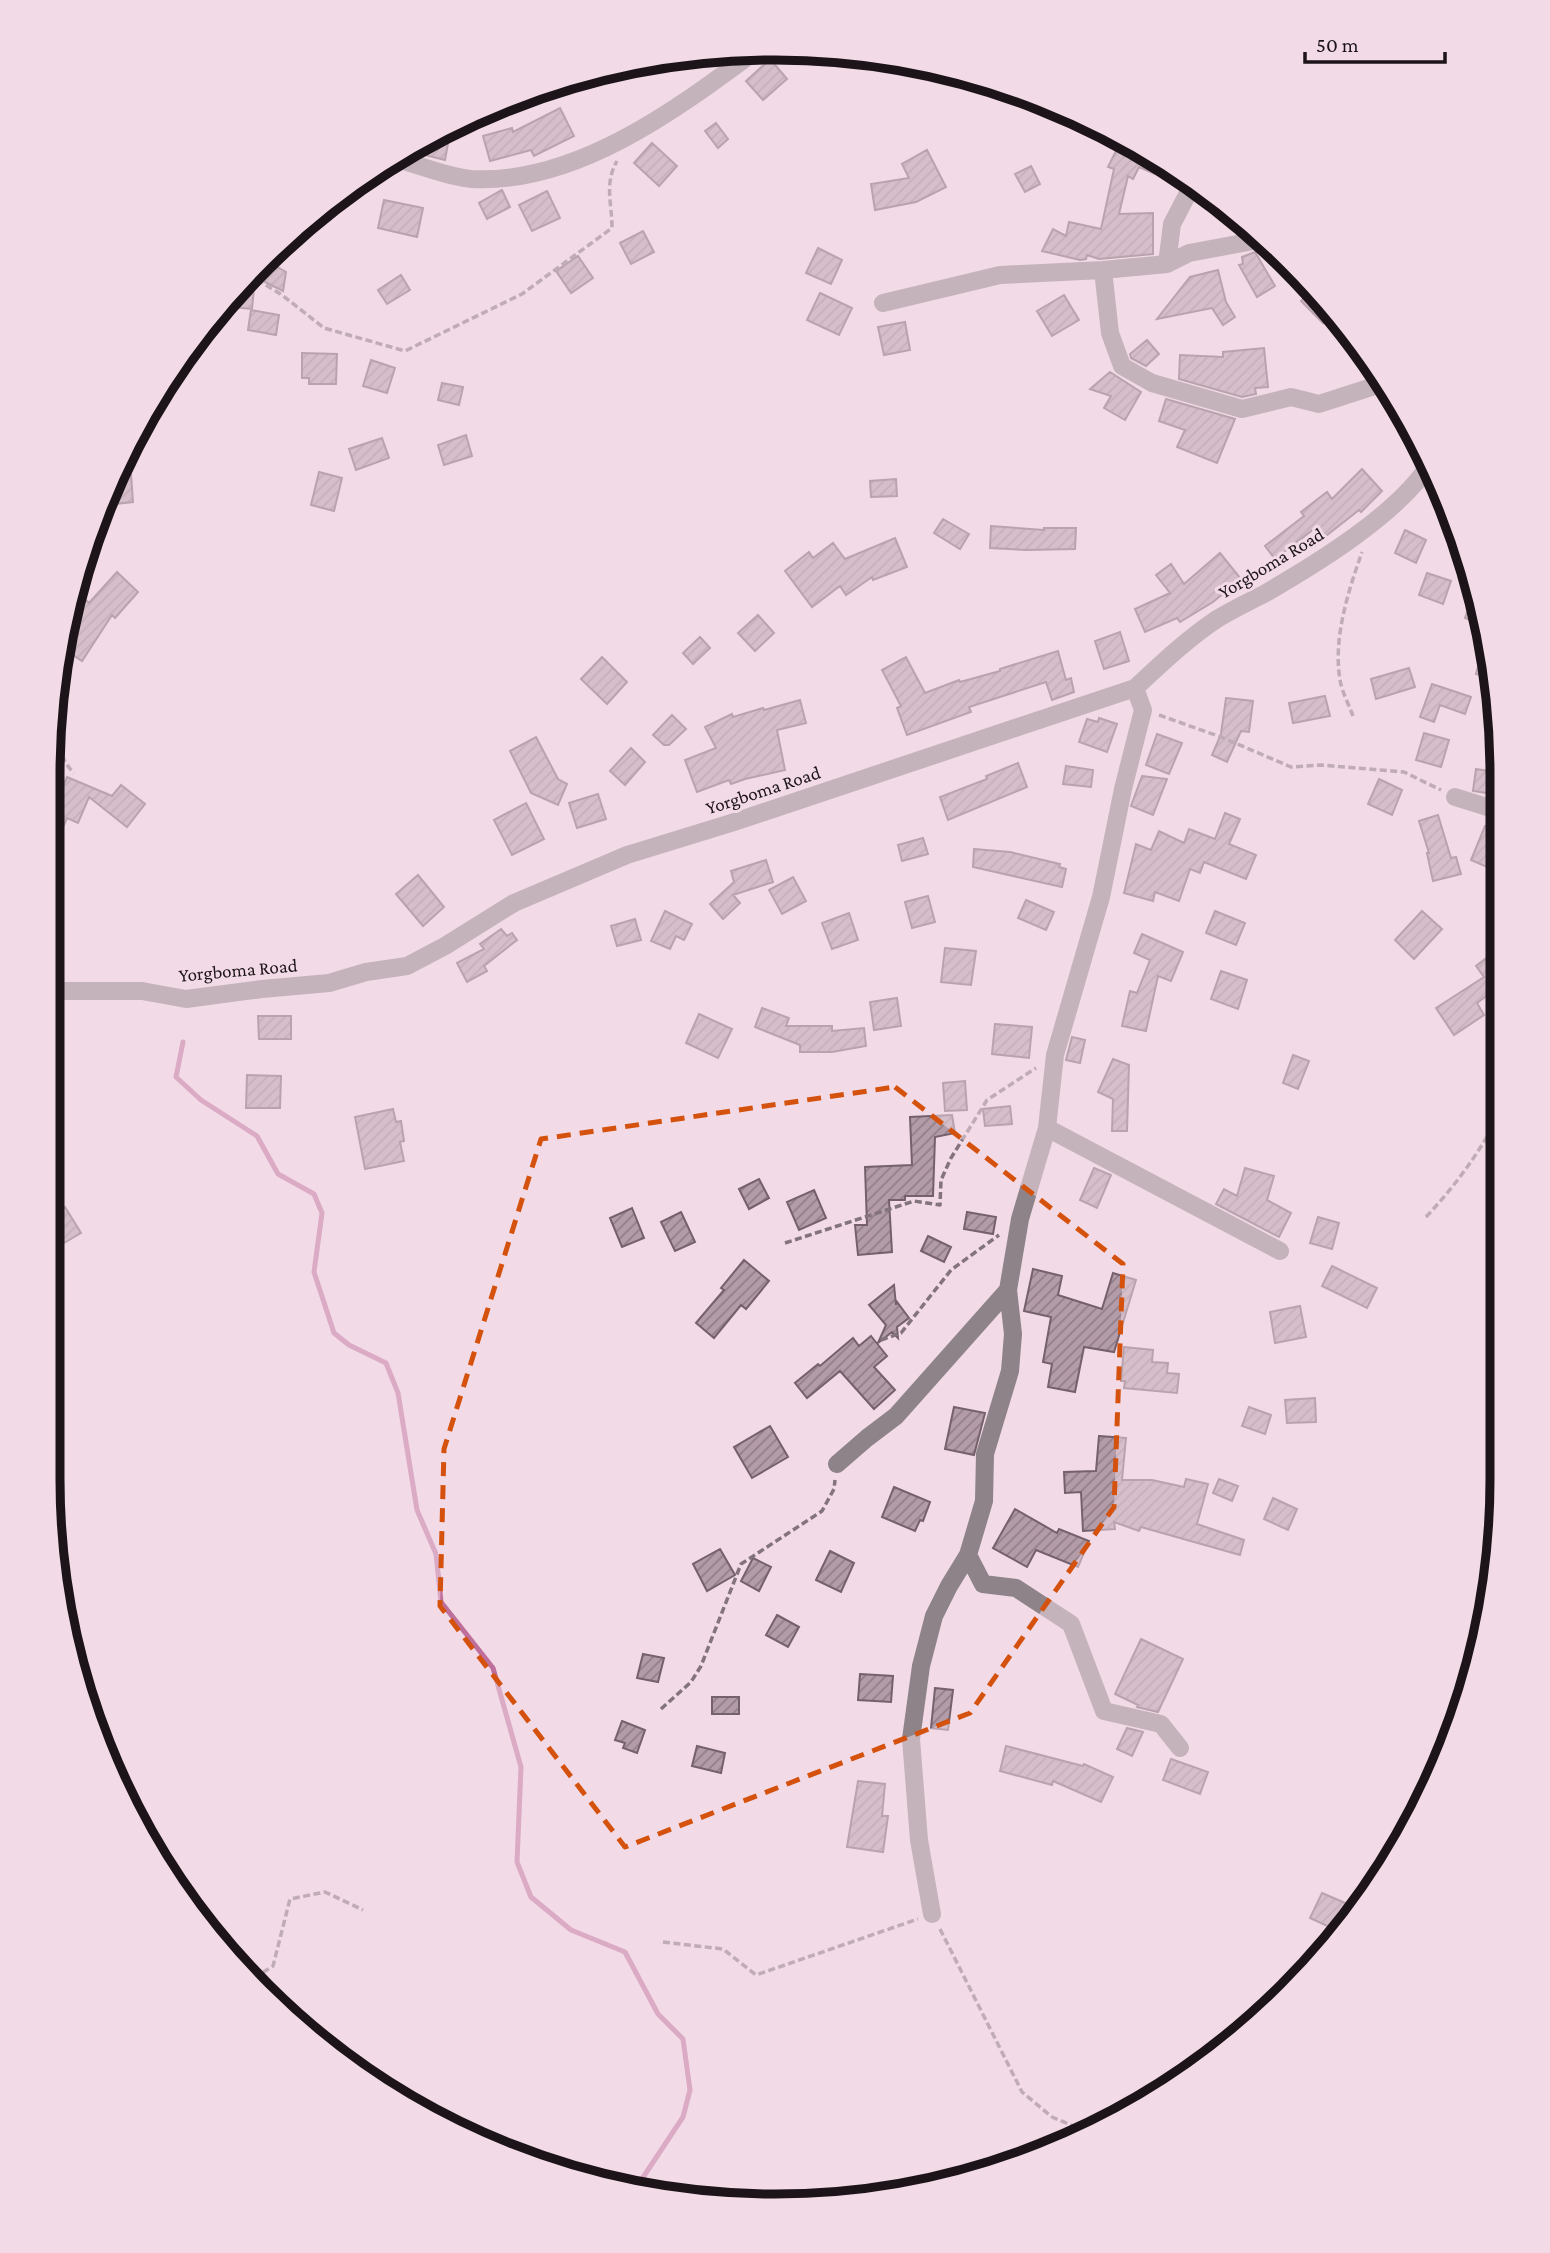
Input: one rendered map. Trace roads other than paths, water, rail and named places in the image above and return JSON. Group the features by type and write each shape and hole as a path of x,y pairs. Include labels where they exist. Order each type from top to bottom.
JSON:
{"street":[{"path":"406,162 467,179 511,179 550,170 593,153 671,113 742,61"},
{"path":"1167,264 1172,224 1189,191"},
{"path":"883,303 1000,275 1167,264 1189,253 1252,241"},
{"path":"1103,270 1110,333 1122,366 1152,383 1242,409 1292,397 1319,404 1375,386"},
{"name":"Yorgboma Road","path":"60,990 142,991 186,999 330,983 366,972 407,966 514,903 627,855 732,823 1135,688 1217,619 1266,593 1364,530 1424,474"},
{"path":"932,1914 919,1840 911,1739 921,1666 934,1616 968,1555 984,1501 985,1454 1010,1371 1013,1334 1008,1290 1020,1219 1047,1128 1055,1055 1101,897 1123,789 1143,710 1135,688"},
{"path":"1455,797 1490,808"},
{"path":"1047,1128 1280,1251"},
{"path":"837,1464 897,1416 1008,1290"},
{"path":"968,1555 983,1584 1016,1588 1071,1624 1104,1711 1161,1724 1180,1748"}],"waterway":[{"path":"183,1042 176,1077 201,1100 257,1136 278,1174 314,1194 322,1213 314,1272 334,1333 349,1345 386,1363 398,1393 417,1510 436,1554 441,1602 493,1668 521,1767 517,1862 531,1897 571,1930 625,1952 658,2014 683,2039 690,2090 683,2117 641,2181"}]}
